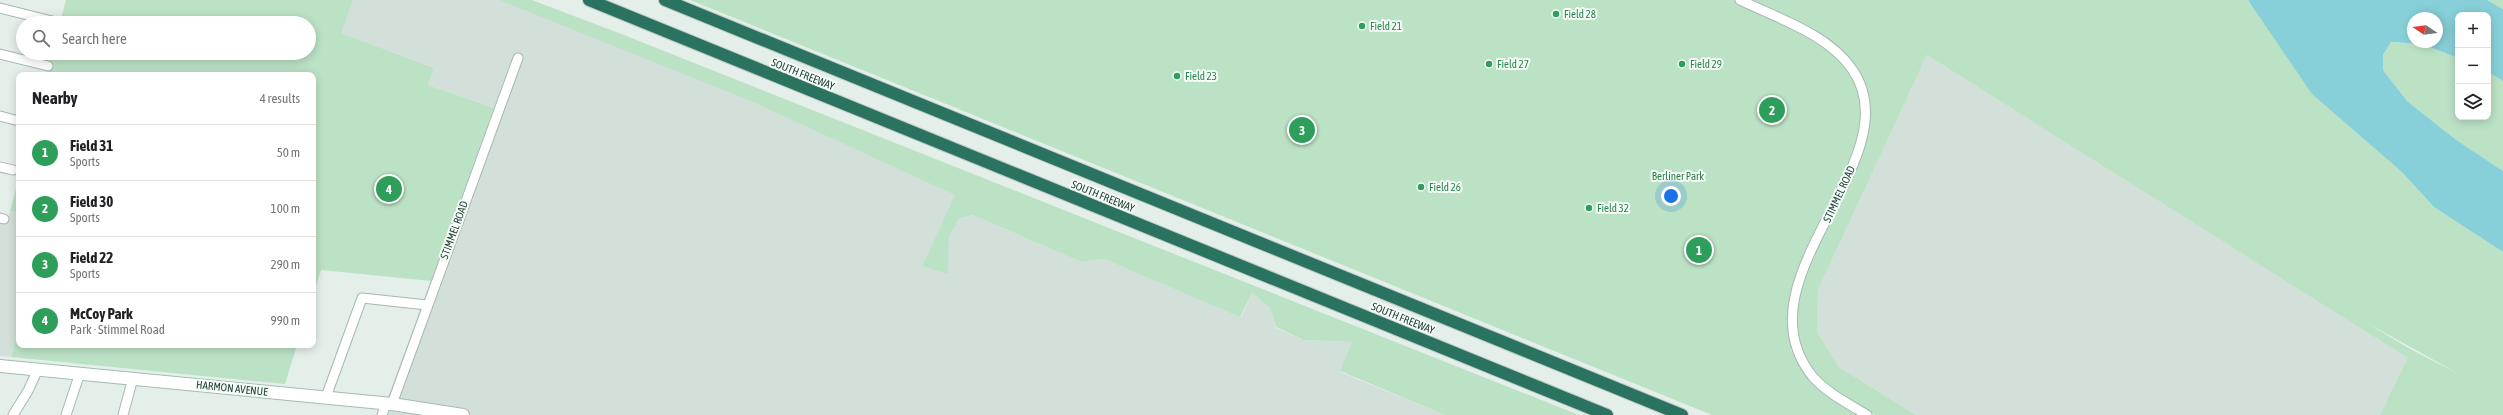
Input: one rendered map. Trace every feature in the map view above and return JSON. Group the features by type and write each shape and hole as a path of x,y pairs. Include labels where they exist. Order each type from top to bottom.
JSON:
{"highway":[{"name":"SOUTH FREEWAY","path":"589,0 1607,415"},
{"name":"SOUTH FREEWAY","path":"665,0 1682,415"}],"main road":[{"name":"HARMON AVENUE","path":"0,366 326,398 387,407 463,415"}],"street":[{"path":"2,0 0,8 32,16"},
{"name":"STIMMEL ROAD","path":"1740,0 1830,46 1852,69 1860,86 1865,104 1862,137 1854,161 1798,282 1791,309 1792,334 1799,355 1813,377 1834,395 1867,415"},
{"path":"0,54 16,58"},
{"name":"STIMMEL ROAD","path":"387,407 427,305 518,58"},
{"path":"24,60 48,66"},
{"path":"0,116 16,120"},
{"path":"0,167 13,170"},
{"path":"326,398 362,298 427,305"},
{"path":"13,415 28,391 38,369"},
{"path":"66,415 80,373"},
{"path":"123,415 133,378"}],"shaded area":[{"path":"353,0 499,0 528,10 748,100 956,195 922,266 947,273 949,236 960,218 973,215 1081,262 1104,259 1241,317 1252,293 1270,308 1276,328 1304,340 1352,342 1340,372 1445,415 377,415 389,394 494,108 428,85 434,68 340,33"},
{"path":"1927,55 2409,358 2380,415 1916,415 1839,367 1817,332 1818,290"},
{"path":"10,211 16,212 16,338 11,357 0,356 0,223 6,225"}],"green space":[{"path":"66,0 353,0 341,33 434,68 428,85 494,108 431,281 321,270 316,286 316,72 47,72 50,60 316,60 316,16 62,16"},
{"path":"499,0 532,0 624,35 1579,415 1445,415 1340,371 1352,342 1304,340 1276,327 1270,308 1252,293 1240,317 1104,259 1081,262 973,215 960,218 949,236 948,274 922,266 955,195 748,100"},
{"name":"Berliner Park","path":"690,0 2248,0 2434,207 2503,252 2503,415 2380,415 2408,358 1927,55 1818,290 1817,332 1839,367 1916,415 1875,415 1838,394 1818,377 1796,339 1791,350 1807,377 1830,396 1862,415 1712,415","holes":["2367,323 2459,374 2410,349"]},
{"path":"2487,0 2503,0 2503,9"},
{"path":"2391,42 2407,43 2407,48 2432,48 2455,57 2455,120 2491,120 2491,74 2503,81 2503,171 2455,139 2407,101 2383,70 2383,55"},
{"path":"16,189 16,212 10,211"},
{"path":"16,338 16,348 296,348 285,384 11,357"}],"water":[{"path":"2248,0 2487,0 2503,9 2503,81 2491,74 2491,12 2455,12 2455,57 2432,48 2443,48 2443,12 2407,12 2407,43 2391,42 2383,55 2383,70 2407,101 2455,139 2503,171 2503,252 2434,207 2402,172 2312,94"}],"place":[{"name":"Field 28","path":"1556,14"},
{"name":"Field 21","path":"1362,26"},
{"name":"Field 27","path":"1489,64"},
{"name":"Field 29","path":"1682,64"},
{"name":"Field 23","path":"1177,76"},
{"name":"Field 30","path":"1772,110"},
{"name":"Field 22","path":"1302,130"},
{"name":"Field 26","path":"1421,187"},
{"name":"McCoy Park","path":"389,189"},
{"name":"Field 32","path":"1589,208"},
{"name":"Field 31","path":"1699,250"}]}
